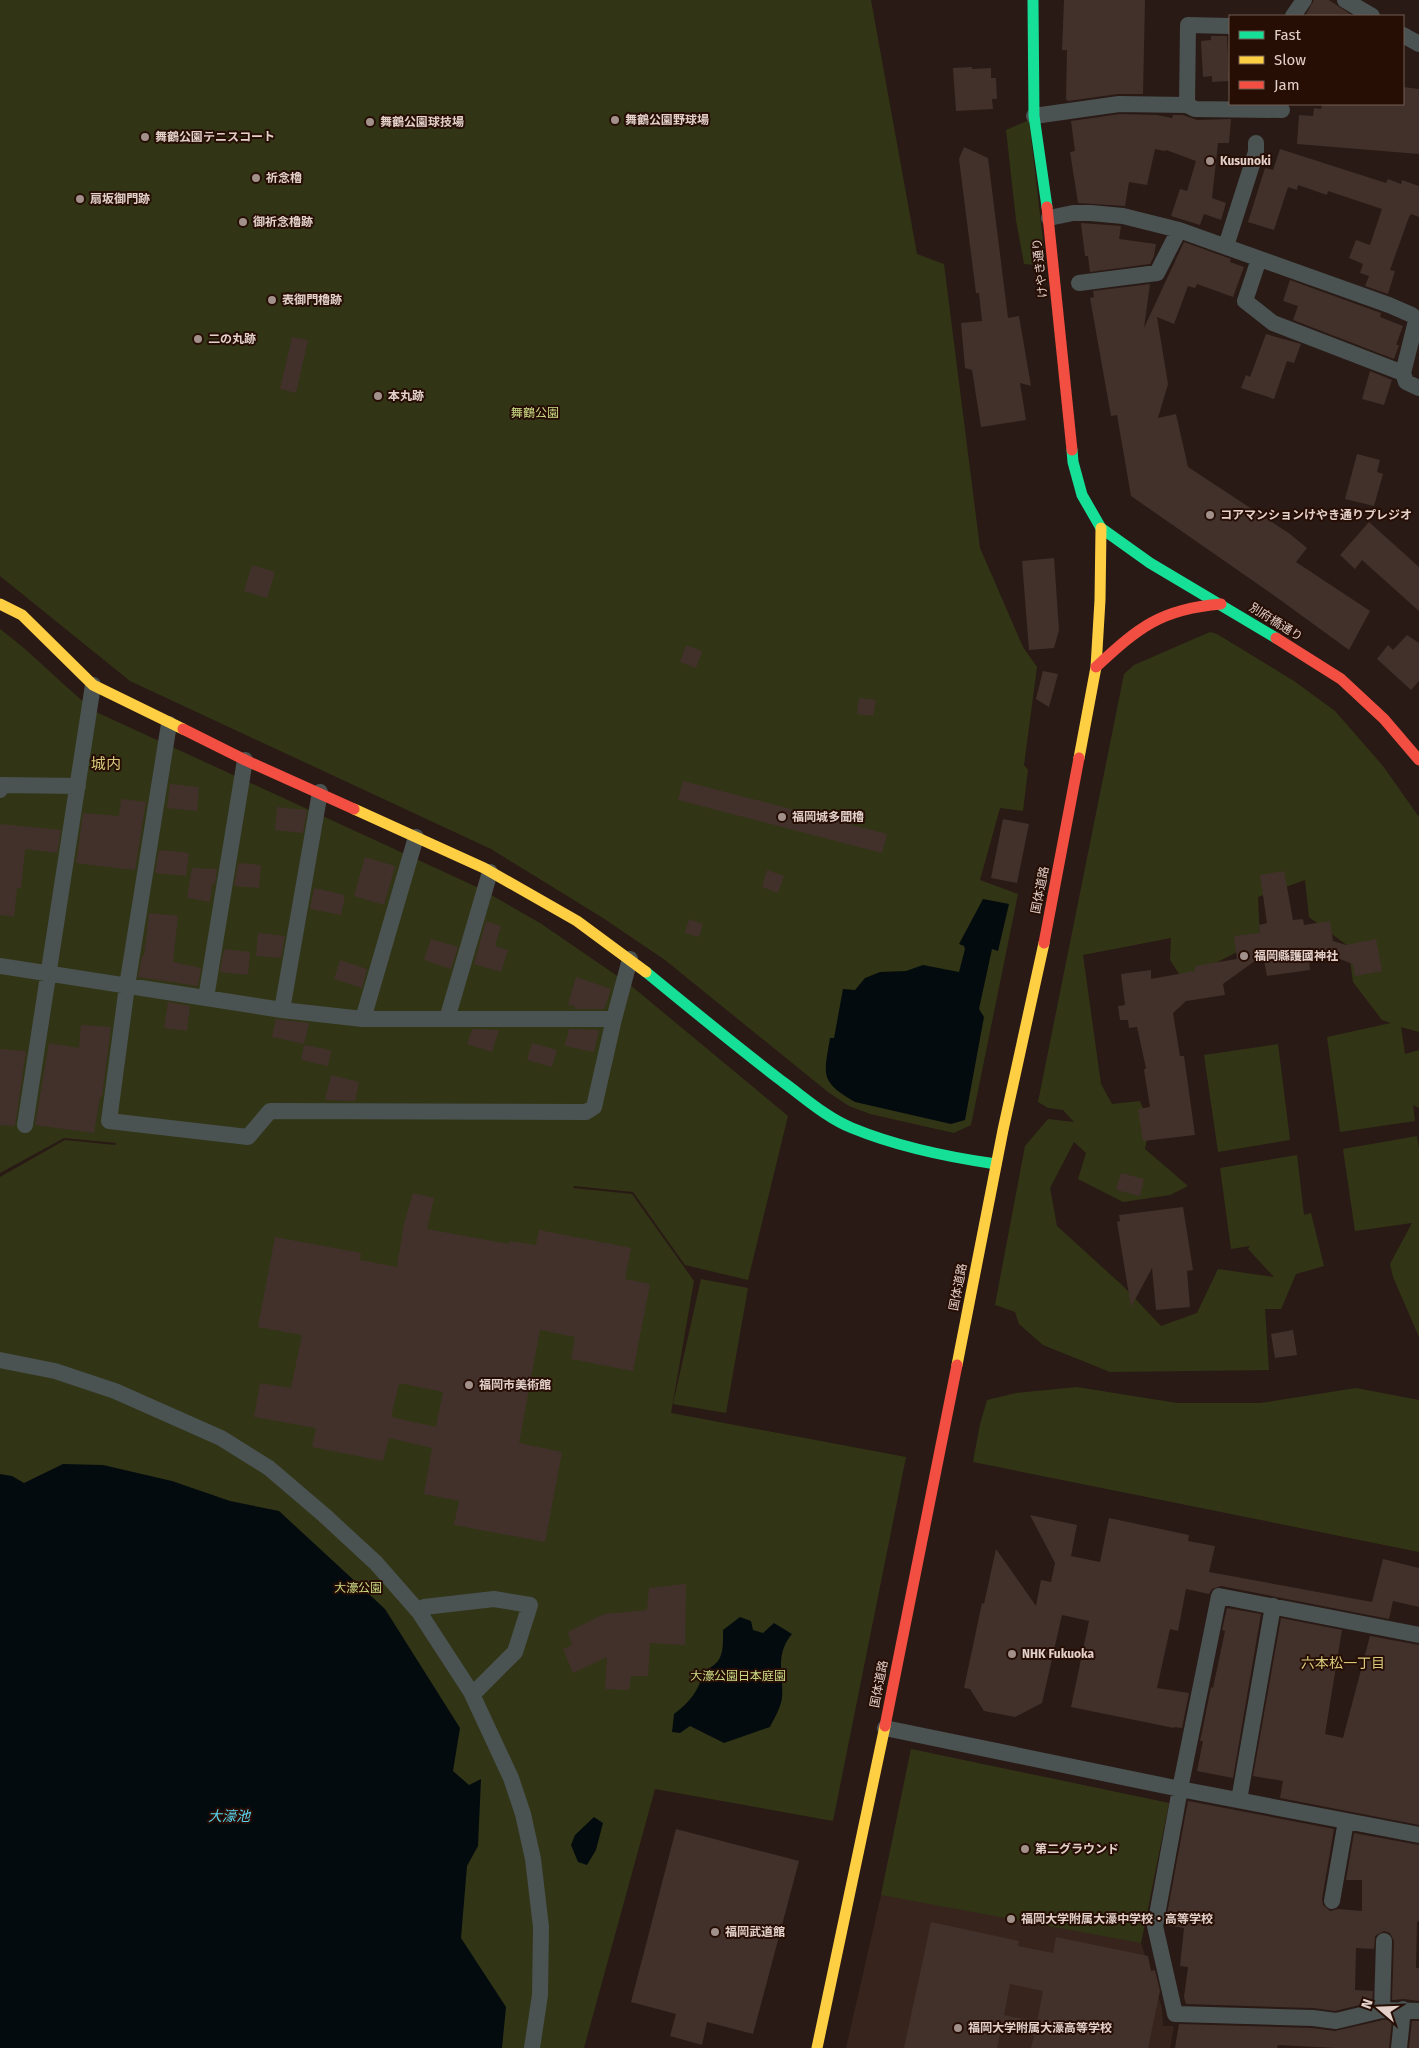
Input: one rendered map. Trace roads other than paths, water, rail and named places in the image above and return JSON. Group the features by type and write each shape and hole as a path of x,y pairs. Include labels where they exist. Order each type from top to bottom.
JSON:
{"main road":[{"name":"けやき通り","path":"1033,0 1034,116 1049,218 1073,462 1082,496 1101,528"},
{"name":"別府橋通り","path":"1101,528 1150,563 1341,679 1384,719 1419,760"},
{"name":"国体道路","path":"818,2048 884,1728 996,1164 1036,980 1096,667 1100,600 1101,528"},
{"path":"0,604 22,615 93,685 245,760 320,792 490,872 577,921 630,960 752,1058 823,1112 850,1128 921,1150 960,1159 996,1164"},
{"path":"1096,667 1138,630 1170,613 1196,606 1220,604"}],"street":[{"path":"1294,15 1304,0"},
{"path":"1345,0 1370,15"},
{"path":"1187,105 1188,26 1229,26"},
{"path":"1404,36 1419,44"},
{"path":"1034,116 1119,104 1187,105 1195,109 1282,110"},
{"path":"1226,246 1256,152 1256,143"},
{"path":"1049,218 1073,213 1091,213 1123,216 1179,230 1412,315 1416,321 1403,373 1406,382 1419,388"},
{"path":"1079,283 1157,273 1179,230"},
{"path":"1259,259 1245,301 1273,323 1403,373"},
{"path":"25,1125 93,685"},
{"path":"169,724 127,986 109,1121 248,1138 270,1111 586,1112 594,1107 614,1019 630,960"},
{"path":"206,998 245,760"},
{"path":"0,790 1,785 78,786"},
{"path":"282,1010 320,792"},
{"path":"363,1019 416,837"},
{"path":"447,1020 490,872"},
{"path":"0,966 282,1010 363,1019 614,1019"},
{"path":"0,1360 55,1371 115,1391 221,1438 269,1468 324,1515 376,1564 420,1612 471,1692 511,1778 522,1814 533,1859 541,1927 540,1995 532,2048"},
{"path":"1399,2048 1411,2010 1382,2010 1336,2021 1313,2018 1175,2014 1155,1926 1180,1789 1219,1596 1419,1635"},
{"path":"424,1607 494,1600 530,1605 515,1652 477,1690"},
{"path":"1239,1800 1273,1606"},
{"path":"884,1728 1180,1789 1419,1835"},
{"path":"1332,1901 1346,1821"},
{"path":"1382,2010 1384,1941"}],"water":[{"path":"983,899 1009,904 998,951 992,949 979,1009 984,1017 965,1120 951,1124 855,1102 843,1095 835,1088 827,1076 826,1061 830,1038 834,1038 843,989 855,990 865,978 880,972 906,971 923,965 959,972 965,949 964,946 959,944"},
{"name":"大濠池","path":"63,1464 103,1465 172,1481 230,1501 279,1511 385,1609 460,1728 453,1771 469,1785 481,1779 478,1846 467,1866 461,1938 506,2007 502,2048 0,2048 0,1474 12,1476 24,1483"},
{"path":"740,1617 751,1621 753,1630 763,1633 774,1623 792,1634 786,1642 781,1657 782,1698 770,1727 724,1743 690,1726 680,1733 672,1732 674,1714 693,1696 702,1678 703,1671 719,1660 723,1644 723,1630"},
{"path":"594,1817 603,1823 596,1850 587,1865 578,1862 571,1845 575,1835"}],"place":[{"name":"舞鶴公園野球場","path":"615,120"},
{"name":"舞鶴公園球技場","path":"370,122"},
{"name":"舞鶴公園テニスコート","path":"145,137"},
{"name":"Kusunoki","path":"1210,161"},
{"name":"祈念櫓","path":"256,178"},
{"name":"扇坂御門跡","path":"80,199"},
{"name":"御祈念櫓跡","path":"243,222"},
{"name":"表御門櫓跡","path":"272,300"},
{"name":"二の丸跡","path":"198,339"},
{"name":"本丸跡","path":"378,396"},
{"name":"コアマンションけやき通りプレジオ","path":"1210,515"},
{"name":"福岡城多聞櫓","path":"782,817"},
{"name":"福岡縣護國神社","path":"1244,956"},
{"name":"福岡市美術館","path":"469,1385"},
{"name":"NHK Fukuoka","path":"1012,1654"},
{"name":"第二グラウンド","path":"1025,1849"},
{"name":"福岡大学附属大濠中学校・高等学校","path":"1011,1919"},
{"name":"福岡武道館","path":"715,1932"},
{"name":"福岡大学附属大濠高等学校","path":"958,2028"}],"district":[{"name":"城内","path":"106,764"},
{"name":"六本松一丁目","path":"1343,1663"}],"park label":[{"name":"舞鶴公園","path":"535,413"},
{"name":"大濠公園","path":"358,1588"},
{"name":"大濠公園日本庭園","path":"738,1676"}]}
